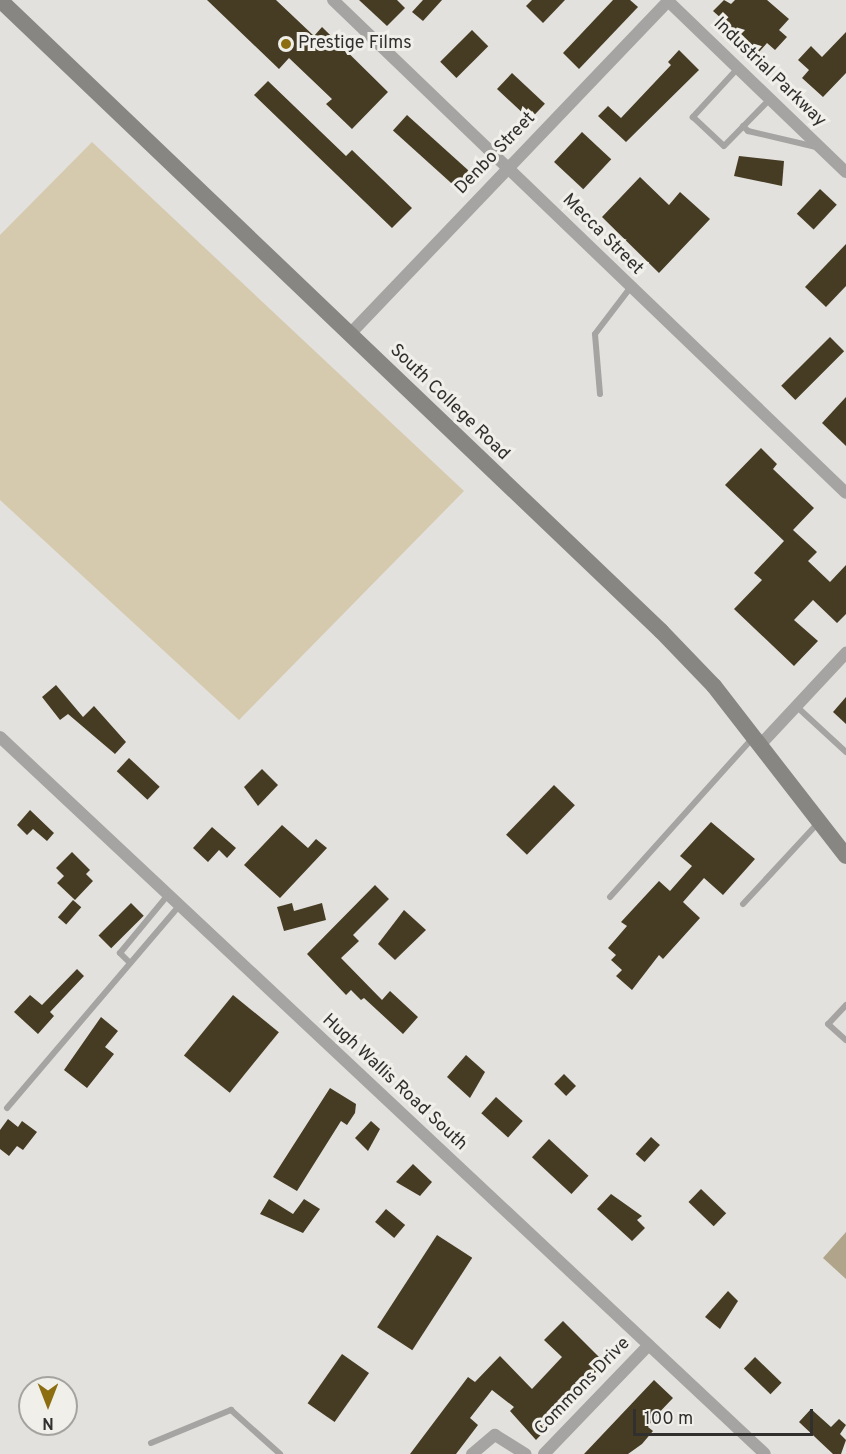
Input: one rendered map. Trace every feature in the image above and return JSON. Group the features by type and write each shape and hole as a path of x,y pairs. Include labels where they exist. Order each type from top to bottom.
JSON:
{"street":[{"name":"South College Road","path":"0,0 661,631 758,740 846,856"},
{"name":"Mecca Street","path":"333,0 508,167 630,288 846,493"},
{"name":"Denbo Street","path":"349,335 668,0"},
{"name":"Industrial Parkway","path":"668,0 846,172"},
{"path":"758,740 846,653"},
{"name":"Hugh Wallis Road South","path":"0,737 765,1454"},
{"name":"Commons Drive","path":"544,1454 649,1345"},
{"path":"472,1454 495,1435 525,1454"}],"lane":[{"path":"738,68 693,117 724,146 770,99"},
{"path":"743,126 748,131 822,148"},
{"path":"600,394 595,334 630,288"},
{"path":"795,705 846,752"},
{"path":"610,897 758,740"},
{"path":"743,904 819,821"},
{"path":"129,962 120,953 168,895"},
{"path":"7,1108 179,906"},
{"path":"846,1005 828,1024 846,1040"},
{"path":"151,1443 231,1410 280,1454"}],"shaded area":[{"path":"92,142 464,491 239,720 0,500 0,235"},
{"path":"846,1232 846,1279 823,1258"}],"building":[{"path":"207,0 276,0 314,36 322,27 388,92 352,129 326,104 332,99 289,58 279,69"},
{"path":"359,0 397,0 405,8 387,26"},
{"path":"423,0 442,0 423,21 412,12"},
{"path":"532,0 565,0 543,23 526,6"},
{"path":"613,0 630,0 638,7 579,69 563,53"},
{"path":"724,0 731,4 735,0 767,0 789,19 779,30 787,37 775,50 767,43 759,52 713,11"},
{"path":"472,30 488,46 456,78 440,62"},
{"path":"846,32 846,73 823,97 802,78 809,70 798,60 811,46 822,57"},
{"path":"679,50 699,70 626,142 598,116 608,106 621,118 671,65 668,62"},
{"path":"512,73 545,104 530,120 497,89"},
{"path":"268,81 346,156 352,150 412,208 392,228 254,95"},
{"path":"407,115 472,174 458,189 393,131"},
{"path":"582,132 611,159 583,189 554,162"},
{"path":"739,156 784,161 782,186 734,176"},
{"path":"640,177 669,205 680,192 710,219 659,273 602,217"},
{"path":"820,189 837,205 814,230 797,214"},
{"path":"846,244 846,286 826,307 805,287"},
{"path":"830,337 844,351 795,400 781,386"},
{"path":"846,397 846,446 822,423"},
{"path":"761,448 777,464 773,469 814,508 793,530 817,552 808,561 830,582 846,565 846,614 837,623 813,600 794,620 818,641 794,666 734,609 762,580 754,573 784,541 725,485"},
{"path":"56,685 83,717 94,706 126,742 115,754 68,714 60,720 42,697"},
{"path":"846,697 846,724 833,712"},
{"path":"129,758 160,787 147,800 117,771"},
{"path":"262,769 278,785 258,806 244,787"},
{"path":"554,785 575,805 527,855 506,835"},
{"path":"30,810 54,833 47,841 33,829 27,835 17,825"},
{"path":"711,822 755,859 723,895 704,878 683,902 700,918 663,959 659,955 632,990 616,976 622,970 611,960 616,955 608,948 627,926 621,922 659,881 670,891 692,866 680,856"},
{"path":"282,825 308,848 316,839 327,848 280,898 244,865"},
{"path":"212,827 236,848 227,858 219,850 208,862 193,848"},
{"path":"72,852 90,870 86,874 93,881 75,900 57,883 64,876 56,868"},
{"path":"375,885 389,899 353,935 359,941 341,958 382,1000 390,991 418,1017 403,1034 364,998 361,1000 351,990 346,995 307,954"},
{"path":"73,900 81,907 66,925 58,917"},
{"path":"131,903 144,916 111,948 98,936"},
{"path":"292,903 294,911 322,903 326,920 284,931 277,907"},
{"path":"404,910 426,930 395,960 378,944"},
{"path":"77,969 84,976 50,1012 54,1016 38,1034 14,1012 30,995 42,1005"},
{"path":"233,995 279,1032 230,1093 184,1056"},
{"path":"101,1017 118,1031 105,1047 114,1054 87,1088 64,1070"},
{"path":"466,1055 485,1072 470,1098 447,1077"},
{"path":"564,1074 576,1086 566,1096 554,1084"},
{"path":"330,1088 356,1104 355,1113 347,1125 341,1121 297,1191 273,1177"},
{"path":"496,1097 523,1121 508,1137 481,1113"},
{"path":"8,1119 18,1127 22,1121 37,1132 23,1150 17,1146 9,1156 0,1149 0,1130"},
{"path":"371,1121 380,1129 368,1151 355,1138"},
{"path":"651,1137 660,1145 645,1162 636,1154"},
{"path":"549,1139 588,1176 571,1194 532,1157"},
{"path":"413,1164 432,1182 420,1196 396,1182"},
{"path":"701,1189 726,1213 714,1226 688,1202"},
{"path":"611,1194 642,1216 637,1220 645,1228 632,1241 597,1209"},
{"path":"269,1199 293,1214 304,1199 320,1209 303,1233 260,1214"},
{"path":"386,1209 405,1225 394,1238 375,1222"},
{"path":"437,1235 472,1258 412,1350 377,1327"},
{"path":"728,1291 738,1301 720,1329 705,1317"},
{"path":"563,1321 605,1363 585,1383 581,1379 549,1413 556,1419 536,1440 510,1411 514,1407 492,1390 470,1418 478,1425 456,1454 410,1454 468,1377 475,1382 500,1356 532,1389 562,1357 544,1340"},
{"path":"342,1354 369,1373 335,1422 308,1403"},
{"path":"755,1357 782,1383 771,1394 744,1369"},
{"path":"654,1380 673,1398 653,1419 648,1427 653,1431 642,1444 628,1454 584,1454"},
{"path":"811,1409 831,1427 839,1419 846,1425 840,1434 846,1440 841,1454 833,1454 799,1422"}],"place":[{"name":"Prestige Films","path":"286,44"}]}
